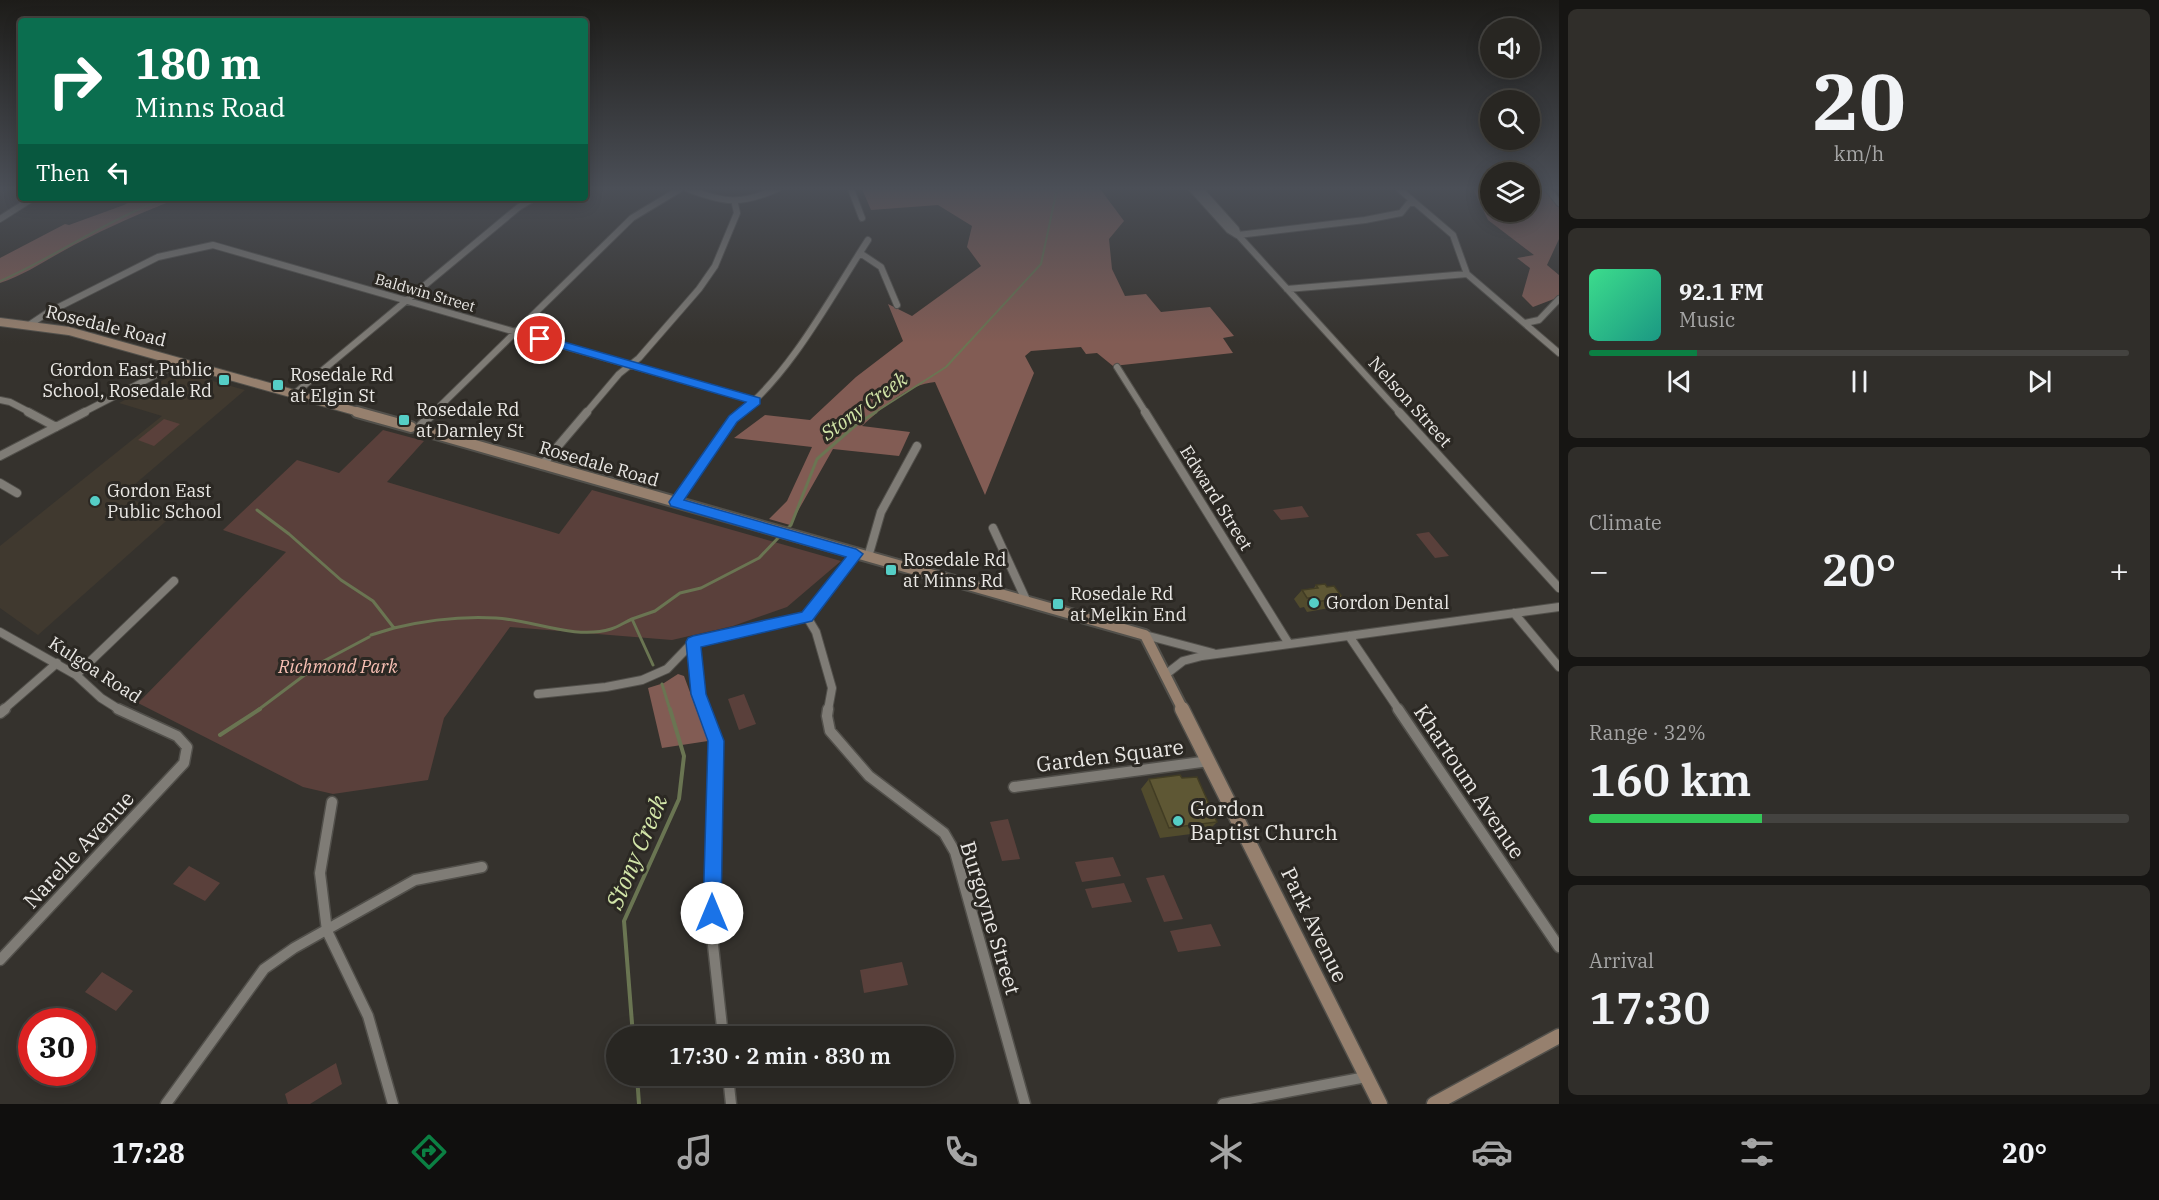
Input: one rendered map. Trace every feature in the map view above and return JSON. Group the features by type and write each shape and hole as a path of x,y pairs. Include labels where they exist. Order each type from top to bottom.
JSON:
{"street":[{"path":"294,394 479,241"},
{"path":"418,427 609,241"},
{"path":"542,465 619,374 639,358 699,289 715,266 726,241"},
{"path":"676,502 733,419 756,401 784,369 868,241"},
{"name":"Nelson Street","path":"1243,241 1559,588"},
{"path":"1457,241 1461,265 1467,274 1559,353"},
{"name":"Baldwin Street","path":"29,325 47,313 158,257 213,245 756,401"},
{"path":"860,254 871,257 884,268 897,305"},
{"path":"1287,289 1467,274"},
{"path":"1525,323 1539,320 1559,299"},
{"path":"1539,320 1540,337"},
{"name":"Rosedale Road","path":"0,322 61,329 418,427 542,465 830,547 1218,654"},
{"path":"0,456 181,362"},
{"name":"Edward Street","path":"1118,367 1289,644"},
{"path":"0,400 10,402 56,428"},
{"path":"868,557 881,512 917,446"},
{"path":"0,483 17,493"},
{"path":"993,528 1027,602"},
{"path":"538,694 646,681 666,669 683,649 693,642 807,617 856,554"},
{"path":"76,675 174,581"},
{"name":"Rosedale Road","path":"1166,675 1183,661 1218,654 1559,607"},
{"path":"1514,613 1559,666"},
{"name":"Burgoyne Street","path":"807,617 816,632 832,688 828,716 830,731 869,776 944,833 955,852 1025,1104"},
{"name":"Kulgoa Road","path":"0,632 76,675 101,698 123,712 177,736 187,747 184,763"},
{"name":"Park Avenue","path":"1145,635 1380,1104"},
{"name":"Khartoum Avenue","path":"1349,636 1559,947"},
{"path":"693,642 699,694 716,741 712,936 722,1026"},
{"path":"0,713 57,663"},
{"name":"Garden Square","path":"1014,786 1209,761"},
{"name":"Narelle Avenue","path":"0,960 184,763"},
{"path":"332,802 320,873 327,931 368,1016 393,1104"},
{"path":"166,1104 264,969 294,948 415,880 482,867"},
{"path":"1434,1104 1559,1036"},
{"path":"1223,1104 1366,1077"},
{"path":"729,1086 731,1104"}],"shaded area":[{"path":"33,241 83,241 0,283 0,258"},
{"path":"969,241 1109,241 1112,269 1125,296 1146,294 1161,312 1210,307 1234,336 1223,338 1233,353 1113,366 1097,353 1086,354 1081,347 1031,351 1025,356 1034,373 985,495 935,382 915,387 896,398 862,426 910,432 899,456 833,449 790,525 769,519 787,501 812,447 734,438 765,415 810,420 856,377 903,341 888,304 912,316 981,266 967,247"},
{"path":"1515,241 1558,241 1547,265 1559,275 1559,297 1533,307 1522,296 1530,268 1517,258 1534,255"},
{"name":"Gordon East Public School","path":"184,373 245,390 121,496 174,514 38,635 0,608 0,546 162,416 119,403 175,374"},
{"path":"678,674 684,676 708,741 662,748 648,688 664,683"}],"green space":[{"path":"164,419 180,424 154,446 138,440"},
{"name":"Richmond Park","path":"383,430 424,441 387,482 559,534 592,490 841,561 787,607 733,626 672,640 510,627 444,718 428,780 333,794 303,787 138,703 286,552 223,530 297,460 339,473"},
{"path":"1302,506 1309,517 1281,520 1273,510"},
{"path":"1429,532 1449,556 1435,558 1416,534"},
{"path":"744,694 756,724 739,730 728,699"},
{"path":"1008,819 1020,859 1002,861 990,822"},
{"path":"1113,857 1121,876 1082,882 1075,862"},
{"path":"189,866 220,883 205,901 173,884"},
{"path":"1164,875 1183,919 1164,922 1146,878"},
{"path":"1124,883 1132,902 1092,908 1085,889"},
{"path":"1211,924 1221,946 1178,952 1170,931"},
{"path":"902,962 908,985 864,993 860,970"},
{"path":"102,972 133,991 116,1011 85,992"},
{"path":"336,1063 342,1084 310,1104 288,1104 285,1094"}],"building":[{"path":"1325,584 1327,587 1334,586 1343,598 1315,602 1307,598 1302,590 1318,588 1316,585"},
{"path":"1180,775 1182,778 1197,777 1217,822 1169,828 1149,779"}],"waterway":[{"path":"0,281 78,241"},
{"name":"Stony Creek","path":"874,413 946,367 1041,264 1046,241"},
{"name":"Stony Creek","path":"785,531 791,525 817,459 857,424 876,412"},
{"path":"257,510 289,534 341,580 373,601 394,628"},
{"name":"Stony Creek","path":"632,619 655,611 680,593 701,588 759,558 780,536"},
{"path":"394,628 444,619 496,618 568,631 597,632 614,628 632,619"},
{"name":"Stony Creek","path":"632,619 653,665"},
{"path":"371,635 394,628"},
{"path":"258,710 322,662 369,637"},
{"name":"Stony Creek","path":"662,684 670,710"},
{"path":"220,735 260,709"},
{"name":"Stony Creek","path":"632,1026 624,921 679,799 684,756 670,709"},
{"name":"Stony Creek","path":"638,1086 639,1104"}],"place":[{"name":"Gordon East Public School, Rosedale Rd","path":"224,380"},
{"name":"Rosedale Rd at Elgin St","path":"278,385"},
{"name":"Rosedale Rd at Darnley St","path":"404,420"},
{"name":"Gordon East Public School","path":"95,501"},
{"name":"Rosedale Rd at Minns Rd","path":"891,570"},
{"name":"Gordon Dental","path":"1314,603"},
{"name":"Rosedale Rd at Melkin End","path":"1058,604"},
{"name":"Gordon Baptist Church","path":"1178,821"}],"route":[{"path":"540,339 756,401 733,419 676,502 856,554 807,617 693,642 699,694 716,741 712,913"}]}
